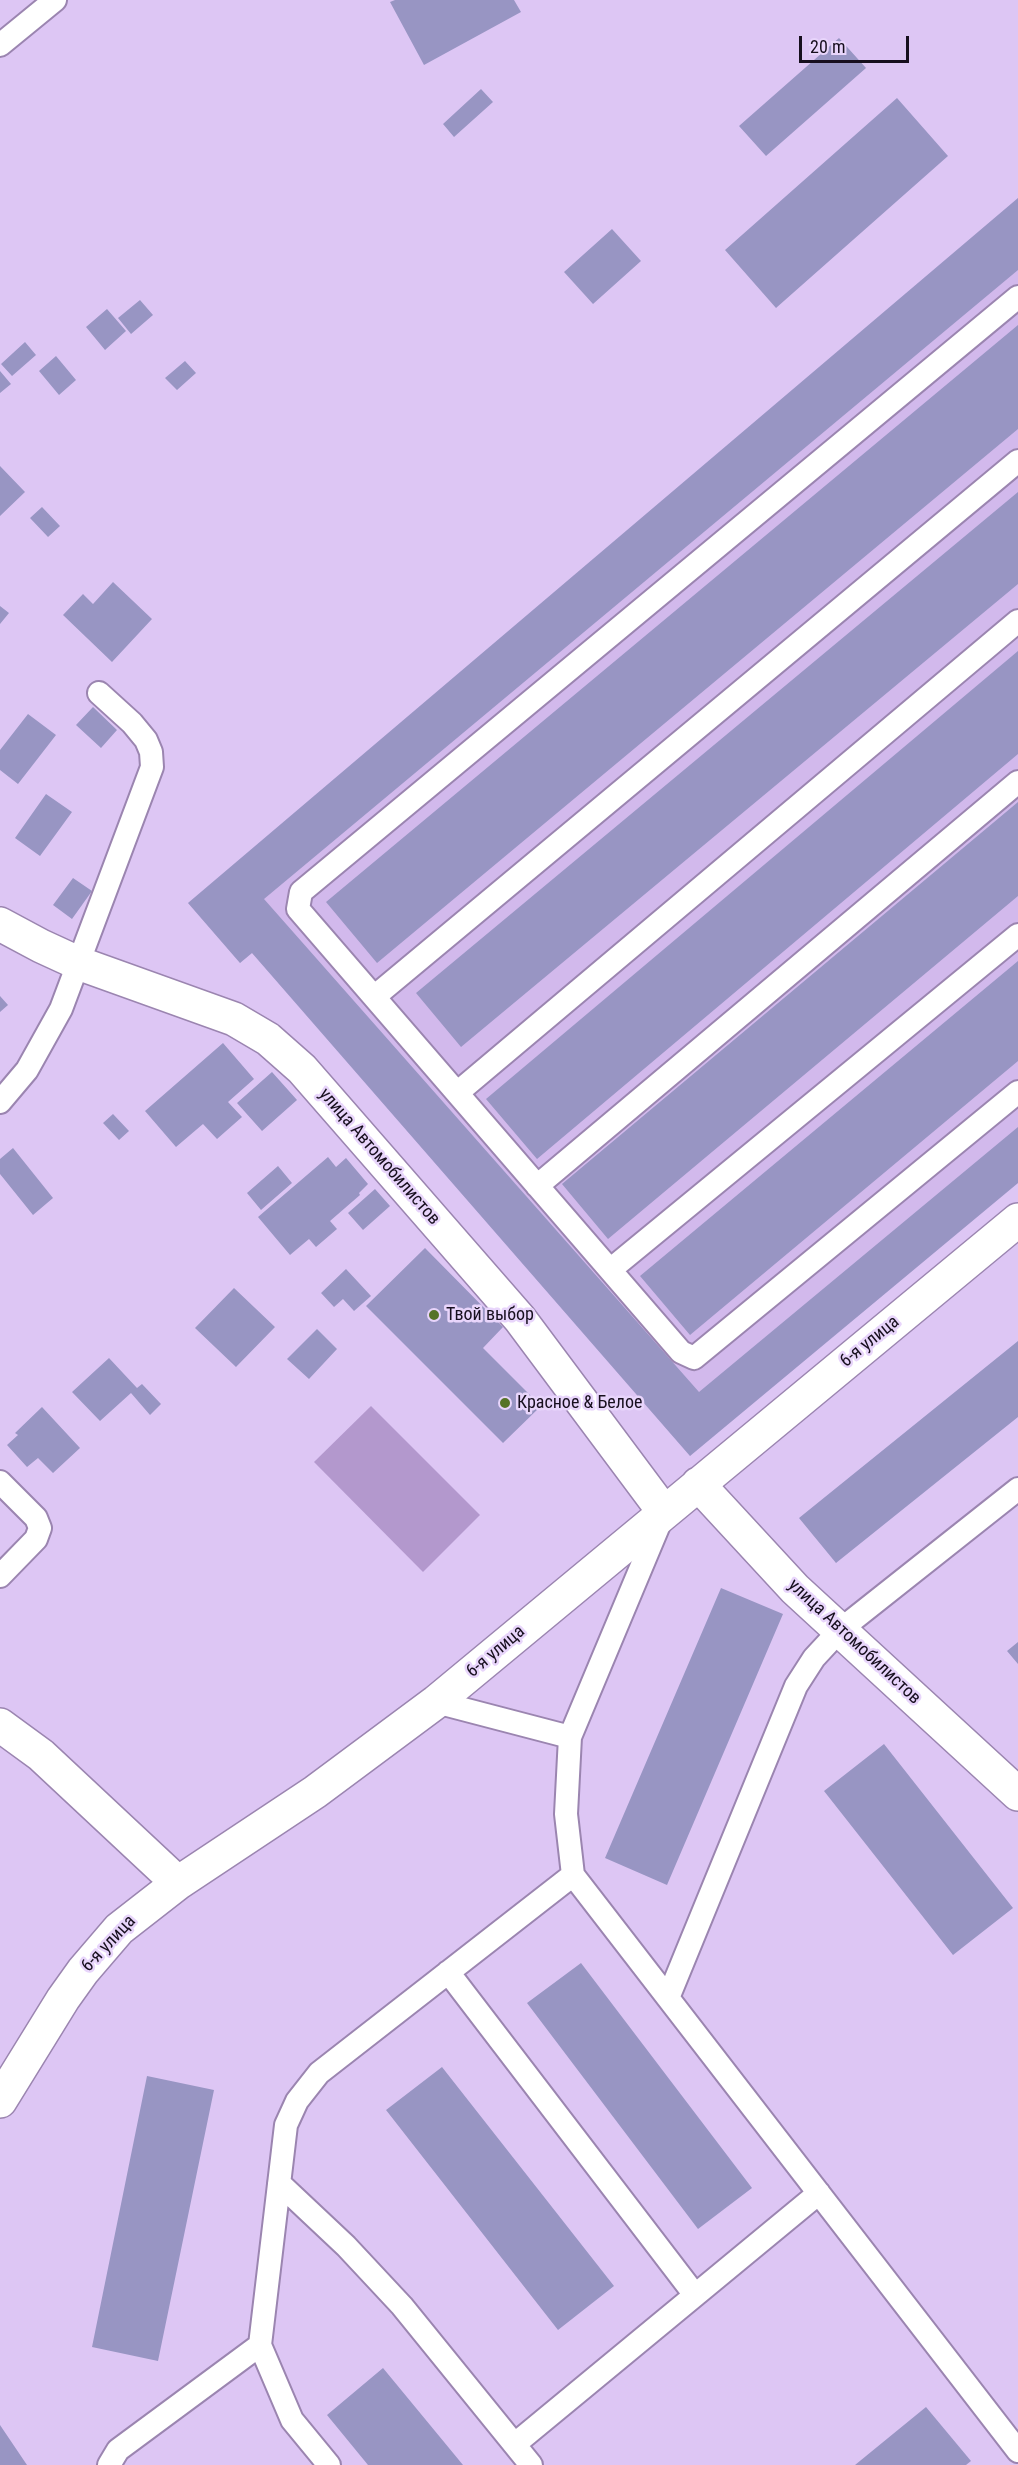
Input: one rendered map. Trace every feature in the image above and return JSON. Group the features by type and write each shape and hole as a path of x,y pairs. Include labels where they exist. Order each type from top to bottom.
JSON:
{"street":[{"name":"улица Автомобилистов","path":"0,924 78,963 234,1019 268,1039 302,1069 520,1319 664,1512"},
{"name":"6-я улица","path":"0,2101 83,1971 119,1929 178,1884 315,1792 436,1702 1018,1220"},
{"name":"улица Автомобилистов","path":"698,1484 795,1589 1018,1794"},
{"path":"0,1725 41,1755 178,1884"}],"lane":[{"path":"0,45 55,0"},
{"path":"1018,297 301,892 298,909 681,1353 694,1358 1018,1092"},
{"path":"374,997 1018,461"},
{"path":"457,1093 1018,621"},
{"path":"0,1102 27,1070 61,1009 152,767 151,752 146,740 132,723 99,693"},
{"path":"537,1186 1018,782"},
{"path":"610,1270 1018,935"},
{"path":"0,1482 36,1518 40,1528 36,1539 0,1576"},
{"path":"668,1998 796,1686 814,1658 840,1630 1018,1489"},
{"path":"664,1512 570,1737 566,1814 573,1875 1018,2451"},
{"path":"436,1702 570,1737"},
{"path":"328,2465 292,2420 260,2345 286,2125 297,2101 320,2073 573,1875"},
{"path":"448,1972 695,2295"},
{"path":"279,2183 346,2246 402,2306 531,2465"},
{"path":"515,2444 819,2193"},
{"path":"109,2465 118,2450 260,2345"}],"shaded area":[{"path":"1018,198 1018,1183 690,1456 252,953 240,963 188,903"},
{"path":"371,1406 480,1515 423,1572 314,1462"}],"building":[{"path":"395,0 514,0 521,12 424,65 390,2"},
{"path":"839,38 866,68 766,156 739,126"},
{"path":"481,89 493,102 454,137 443,124"},
{"path":"897,98 948,156 776,308 725,250"},
{"path":"1018,198 1018,270 264,899 699,1392 1018,1127 1018,1183 690,1456 252,953 240,963 188,903"},
{"path":"612,229 641,261 593,304 564,272"},
{"path":"140,300 153,315 131,334 118,318"},
{"path":"107,309 126,331 105,350 86,327"},
{"path":"1018,325 1018,429 377,963 326,902"},
{"path":"25,342 36,355 12,376 1,364"},
{"path":"56,356 76,380 59,395 39,371"},
{"path":"185,361 196,373 177,390 165,378"},
{"path":"0,371 11,384 0,393"},
{"path":"0,466 25,492 0,516"},
{"path":"1018,492 1018,584 461,1047 416,993"},
{"path":"42,507 60,526 48,537 30,518"},
{"path":"113,582 152,619 112,662 63,615 83,594 93,604"},
{"path":"0,606 9,613 0,624"},
{"path":"1018,651 1018,754 537,1159 486,1099"},
{"path":"93,707 117,730 101,748 76,725"},
{"path":"28,714 56,735 18,784 0,770 0,750"},
{"path":"46,794 72,812 40,856 15,838"},
{"path":"1018,802 1018,896 608,1239 562,1184"},
{"path":"73,878 92,891 72,919 53,905"},
{"path":"1018,961 1018,1061 690,1335 640,1276"},
{"path":"0,996 8,1005 0,1012"},
{"path":"223,1043 254,1079 228,1102 242,1117 217,1139 203,1124 176,1147 145,1111"},
{"path":"272,1072 297,1100 262,1131 237,1103"},
{"path":"113,1114 129,1131 119,1140 103,1123"},
{"path":"13,1148 53,1198 33,1215 0,1174 0,1159"},
{"path":"328,1157 336,1167 346,1158 368,1184 359,1193 360,1195 330,1221 337,1229 316,1247 309,1239 290,1255 258,1217"},
{"path":"278,1166 292,1183 261,1210 247,1193"},
{"path":"375,1189 390,1206 363,1230 348,1213"},
{"path":"425,1248 503,1327 483,1348 541,1406 503,1443 366,1306"},
{"path":"346,1269 371,1296 354,1311 343,1299 334,1307 321,1293"},
{"path":"234,1288 275,1327 236,1367 195,1328"},
{"path":"317,1329 337,1349 309,1379 287,1359"},
{"path":"1018,1341 1018,1417 836,1563 799,1518"},
{"path":"109,1358 137,1388 142,1384 161,1404 150,1415 131,1393 100,1421 72,1392"},
{"path":"42,1407 80,1448 53,1473 38,1458 27,1467 7,1445 18,1435 15,1433"},
{"path":"721,1588 783,1614 667,1885 605,1858"},
{"path":"1018,1642 1018,1664 1007,1651"},
{"path":"884,1744 1013,1908 953,1955 824,1791"},
{"path":"581,1963 752,2188 698,2229 527,2003"},
{"path":"442,2067 614,2286 558,2330 386,2110"},
{"path":"147,2076 214,2090 158,2361 92,2347"},
{"path":"383,2368 463,2465 368,2465 327,2415"},
{"path":"926,2407 971,2461 966,2465 855,2465"},
{"path":"0,2425 27,2465 0,2465"}],"place":[{"name":"Твой выбор","path":"434,1315"},
{"name":"Красное & Белое","path":"505,1403"}]}
